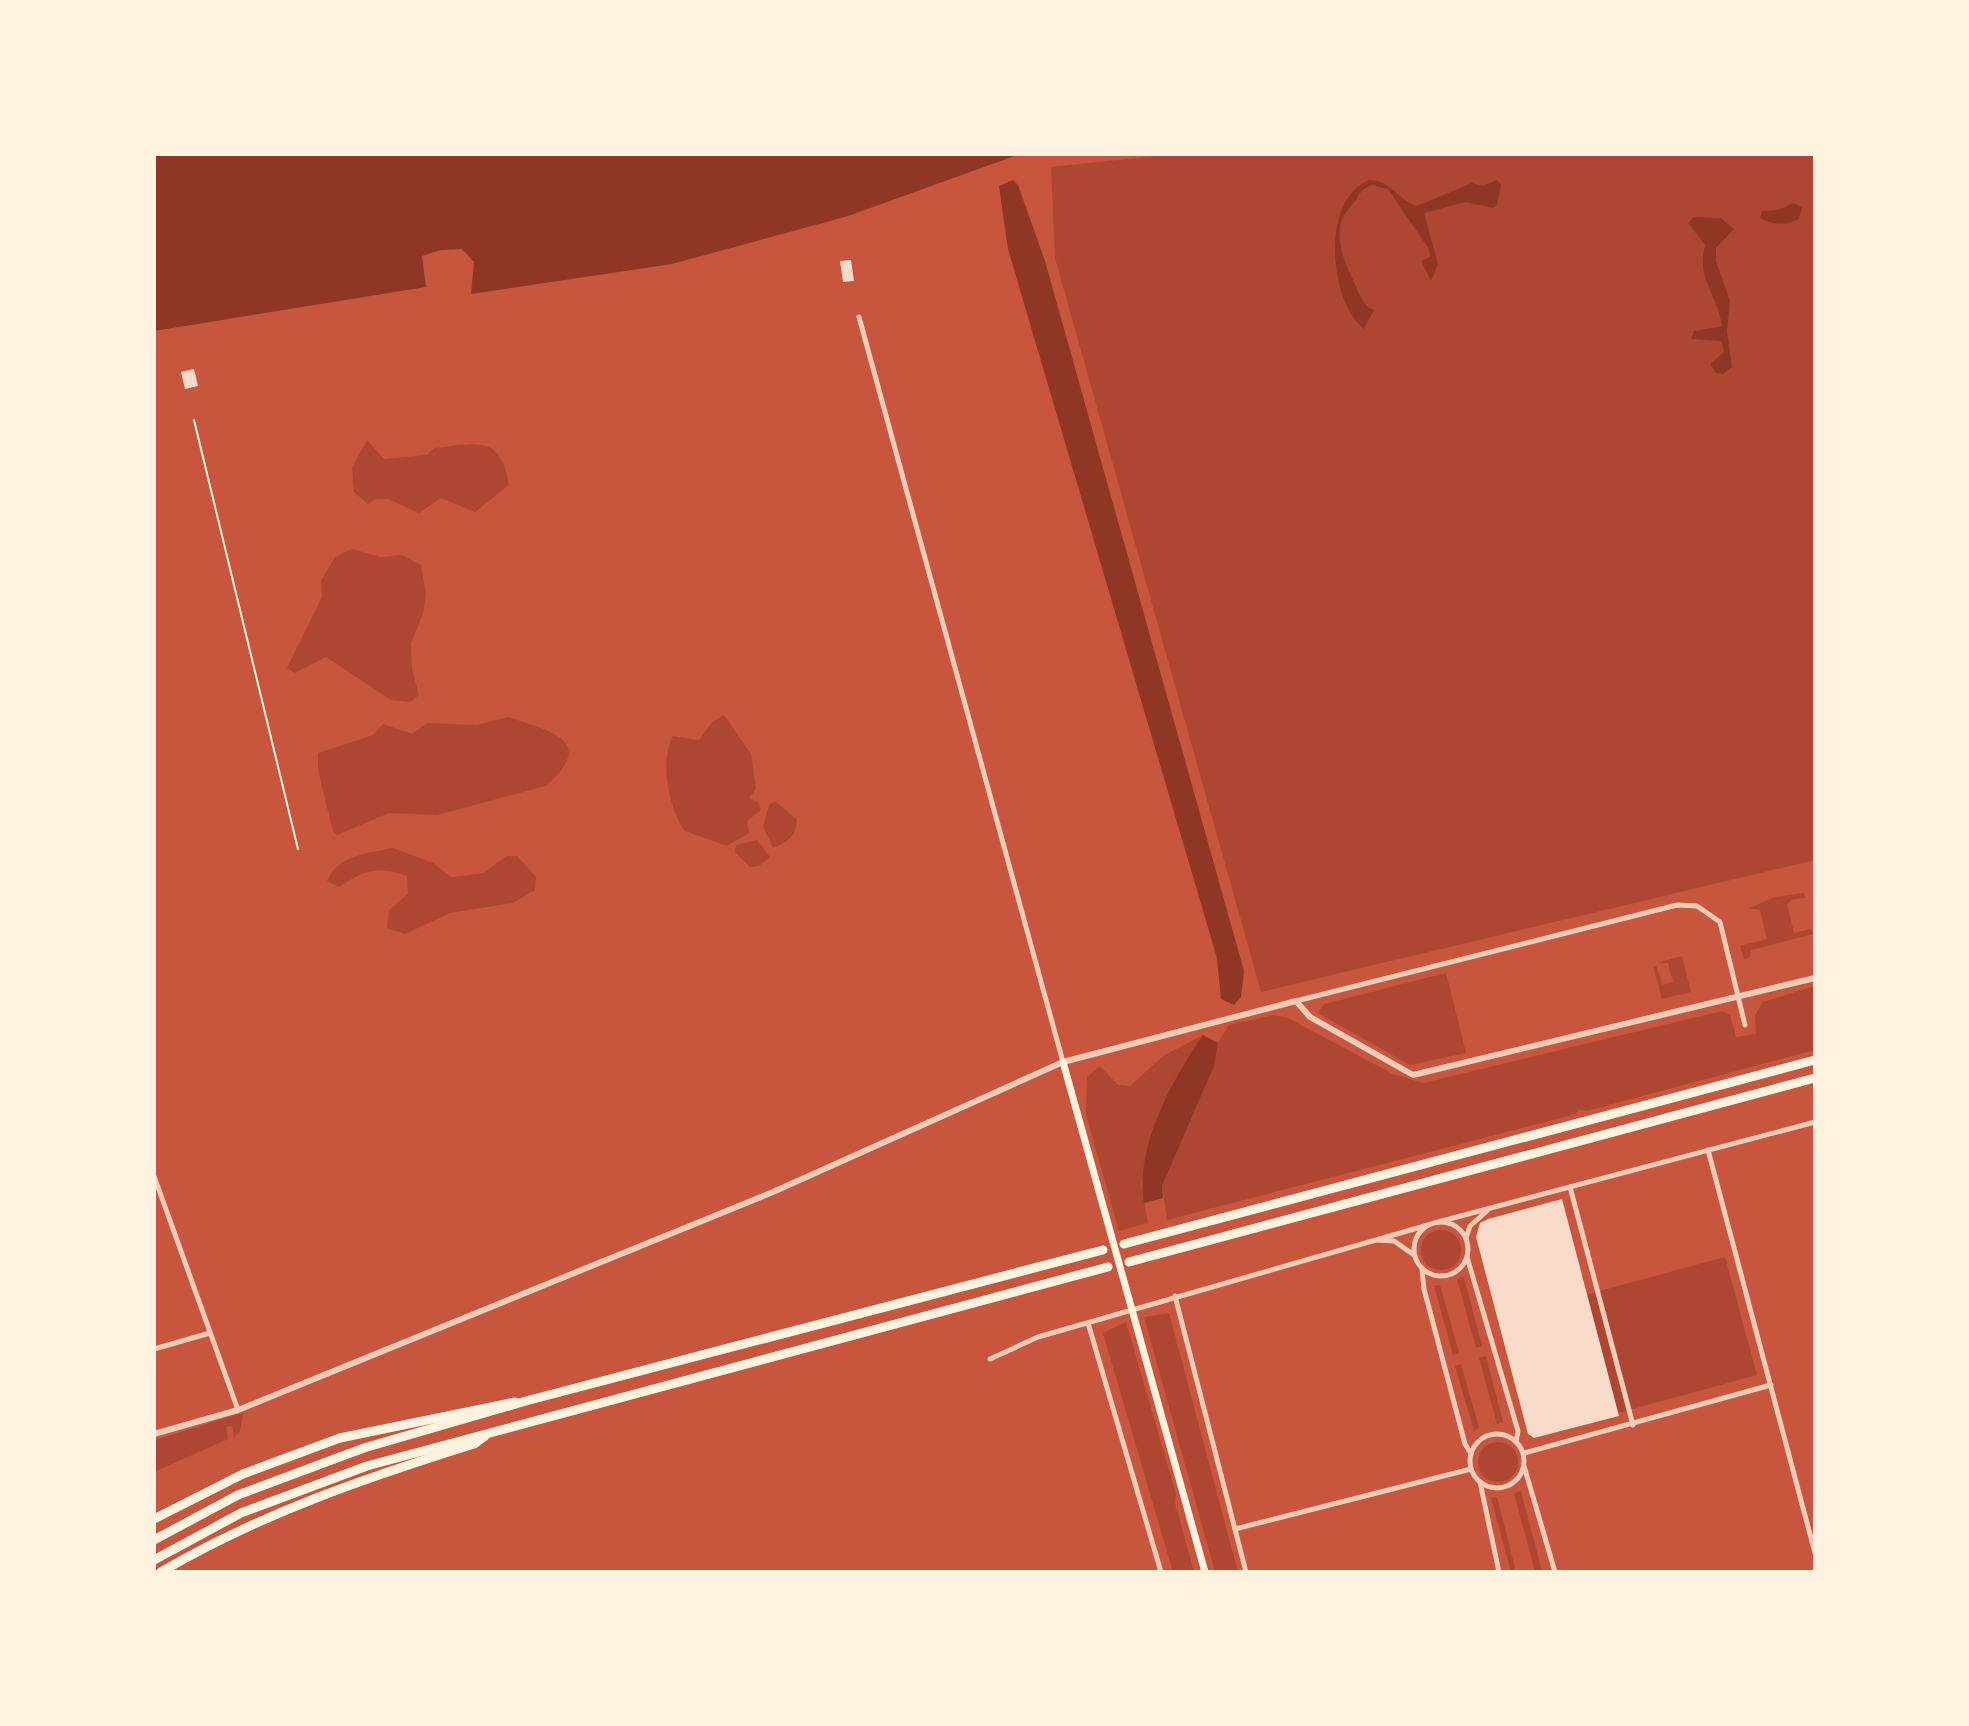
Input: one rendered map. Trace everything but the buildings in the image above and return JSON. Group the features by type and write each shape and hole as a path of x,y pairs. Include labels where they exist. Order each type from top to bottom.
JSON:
{"highway":[{"path":"1124,1244 1815,1060"},
{"path":"1129,1262 1815,1078"},
{"path":"154,1540 238,1495 320,1462 526,1401 1103,1250"},
{"path":"154,1560 194,1536 282,1495 367,1466 1108,1267"},
{"path":"154,1519 243,1474 340,1438 500,1403 526,1401"},
{"path":"161,1572 207,1546 327,1491 474,1444 491,1432"},
{"path":"174,1572 207,1546"}],"main road":[{"path":"1063,1062 1205,1572"}],"street":[{"path":"859,317 1063,1062"},
{"path":"154,1434 238,1410 773,1192 1063,1062 1296,1001 1677,905 1697,906 1720,922 1745,1025"},
{"path":"1296,1001 1310,1017 1413,1075 1815,978"},
{"path":"990,1359 1038,1337 1175,1296 1492,1207 1815,1122"},
{"path":"1708,1150 1815,1553"},
{"path":"154,1176 238,1410"},
{"path":"1570,1187 1633,1425"},
{"path":"1492,1207 1477,1216 1466,1238 1467,1257 1518,1431 1516,1442"},
{"path":"1438,1222 1455,1226 1466,1238"},
{"path":"1414,1255 1416,1237 1428,1225"},
{"path":"1376,1240 1394,1241 1414,1255 1422,1270 1424,1289 1465,1444 1471,1454"},
{"path":"1422,1270 1430,1275 1449,1276 1457,1272 1467,1257"},
{"path":"1175,1296 1246,1572"},
{"path":"1088,1323 1161,1572"},
{"path":"154,1349 210,1333"},
{"path":"1524,1453 1771,1385"},
{"path":"1499,1572 1480,1482 1471,1469 1471,1454 1475,1446 1490,1435 1499,1434 1516,1442 1524,1453 1524,1466 1555,1572"},
{"path":"1480,1482 1503,1488 1517,1480 1524,1466"},
{"path":"1235,1529 1471,1469"}],"path":[{"path":"194,420 298,849"}],"shaded area":[{"path":"154,154 1020,154 848,216 672,264 471,294 474,262 462,249 441,250 422,256 426,287 154,331"},
{"path":"1175,154 1815,154 1815,860 1261,992 1055,258 1051,167"},
{"path":"1013,180 1018,185 1045,261 1244,971 1241,997 1234,1005 1221,999 1217,958 1008,249 999,186"},
{"path":"1369,180 1383,183 1417,206 1472,183 1482,186 1497,180 1501,185 1497,205 1493,208 1466,202 1424,213 1438,264 1431,281 1421,261 1430,257 1429,249 1388,189 1372,185 1362,191 1341,223 1340,243 1364,303 1374,310 1364,329 1352,316 1343,297 1335,252 1343,208 1353,191"},
{"path":"1794,203 1802,208 1799,219 1780,224 1760,218 1762,211 1778,210"},
{"path":"1694,217 1721,218 1734,229 1716,248 1716,261 1730,301 1727,331 1732,367 1723,374 1716,373 1710,364 1724,352 1721,341 1691,339 1694,331 1722,326 1705,277 1705,245 1688,223"},
{"path":"367,440 384,459 427,455 434,448 484,446 493,449 500,457 509,485 475,512 441,498 419,513 388,499 376,499 368,504 354,492 352,467"},
{"path":"352,549 381,557 402,555 421,565 426,594 423,614 411,643 412,669 419,695 410,702 391,700 326,657 295,673 287,668 322,597 321,581 335,557"},
{"path":"724,715 751,754 756,789 749,798 759,803 761,810 747,821 749,833 727,846 685,831 670,798 666,771 673,736 699,740 713,721"},
{"path":"508,717 552,733 568,748 568,758 546,786 437,815 389,813 337,835 333,831 318,770 318,753 373,735 383,724 412,734 427,723 477,725"},
{"path":"775,801 797,820 790,838 773,848 763,826 769,805"},
{"path":"757,840 770,857 759,866 750,867 735,852 736,845"},
{"path":"393,848 433,863 451,877 484,873 506,856 517,856 536,877 535,890 513,903 450,913 405,934 387,928 389,910 408,894 407,876 380,870 364,873 339,887 327,881 346,860"},
{"path":"1804,893 1805,898 1793,899 1787,904 1794,933 1811,929 1813,934 1751,950 1750,957 1744,959 1740,946 1767,939 1760,910 1749,908 1775,897"},
{"path":"1682,956 1691,992 1662,999 1653,966 1657,967 1662,985 1673,982 1668,963 1657,963"},
{"path":"1446,973 1466,1053 1410,1065 1318,1013 1324,1004"},
{"path":"1815,986 1815,1050 1586,1111 1579,1109 1576,1114 1167,1220 1162,1186 1214,1066 1218,1043 1229,1025 1273,1015 1288,1018 1393,1074 1423,1083 1722,1011 1730,1015 1736,1037 1756,1034 1755,1015 1763,1002"},
{"path":"1203,1035 1166,1103 1141,1183 1148,1223 1119,1231 1086,1115 1087,1077 1100,1066 1118,1085 1130,1086 1163,1056"},
{"path":"1203,1035 1218,1043 1214,1066 1162,1186 1163,1198 1144,1203 1145,1159 1158,1115 1179,1072"},
{"path":"1441,1230 1455,1236 1461,1250 1455,1264 1441,1270 1427,1264 1421,1250 1427,1236"},
{"path":"1477,1237 1585,1295 1725,1257 1757,1375 1530,1437"},
{"path":"1464,1277 1482,1346 1476,1348 1457,1279"},
{"path":"1440,1285 1459,1353 1453,1355 1434,1286"},
{"path":"1169,1313 1238,1572 1215,1572 1144,1317"},
{"path":"1126,1322 1176,1494 1175,1503 1194,1572 1173,1572 1103,1333"},
{"path":"1486,1356 1503,1422 1497,1424 1479,1358"},
{"path":"1461,1364 1479,1428 1474,1431 1455,1366"},
{"path":"243,1413 240,1431 234,1438 232,1426 226,1427 228,1439 154,1472 154,1440"},
{"path":"1498,1442 1512,1448 1518,1462 1512,1476 1498,1482 1484,1476 1478,1462 1484,1448"},
{"path":"1521,1491 1542,1572 1535,1572 1514,1493"},
{"path":"1497,1497 1516,1572 1511,1572 1491,1498"}]}
